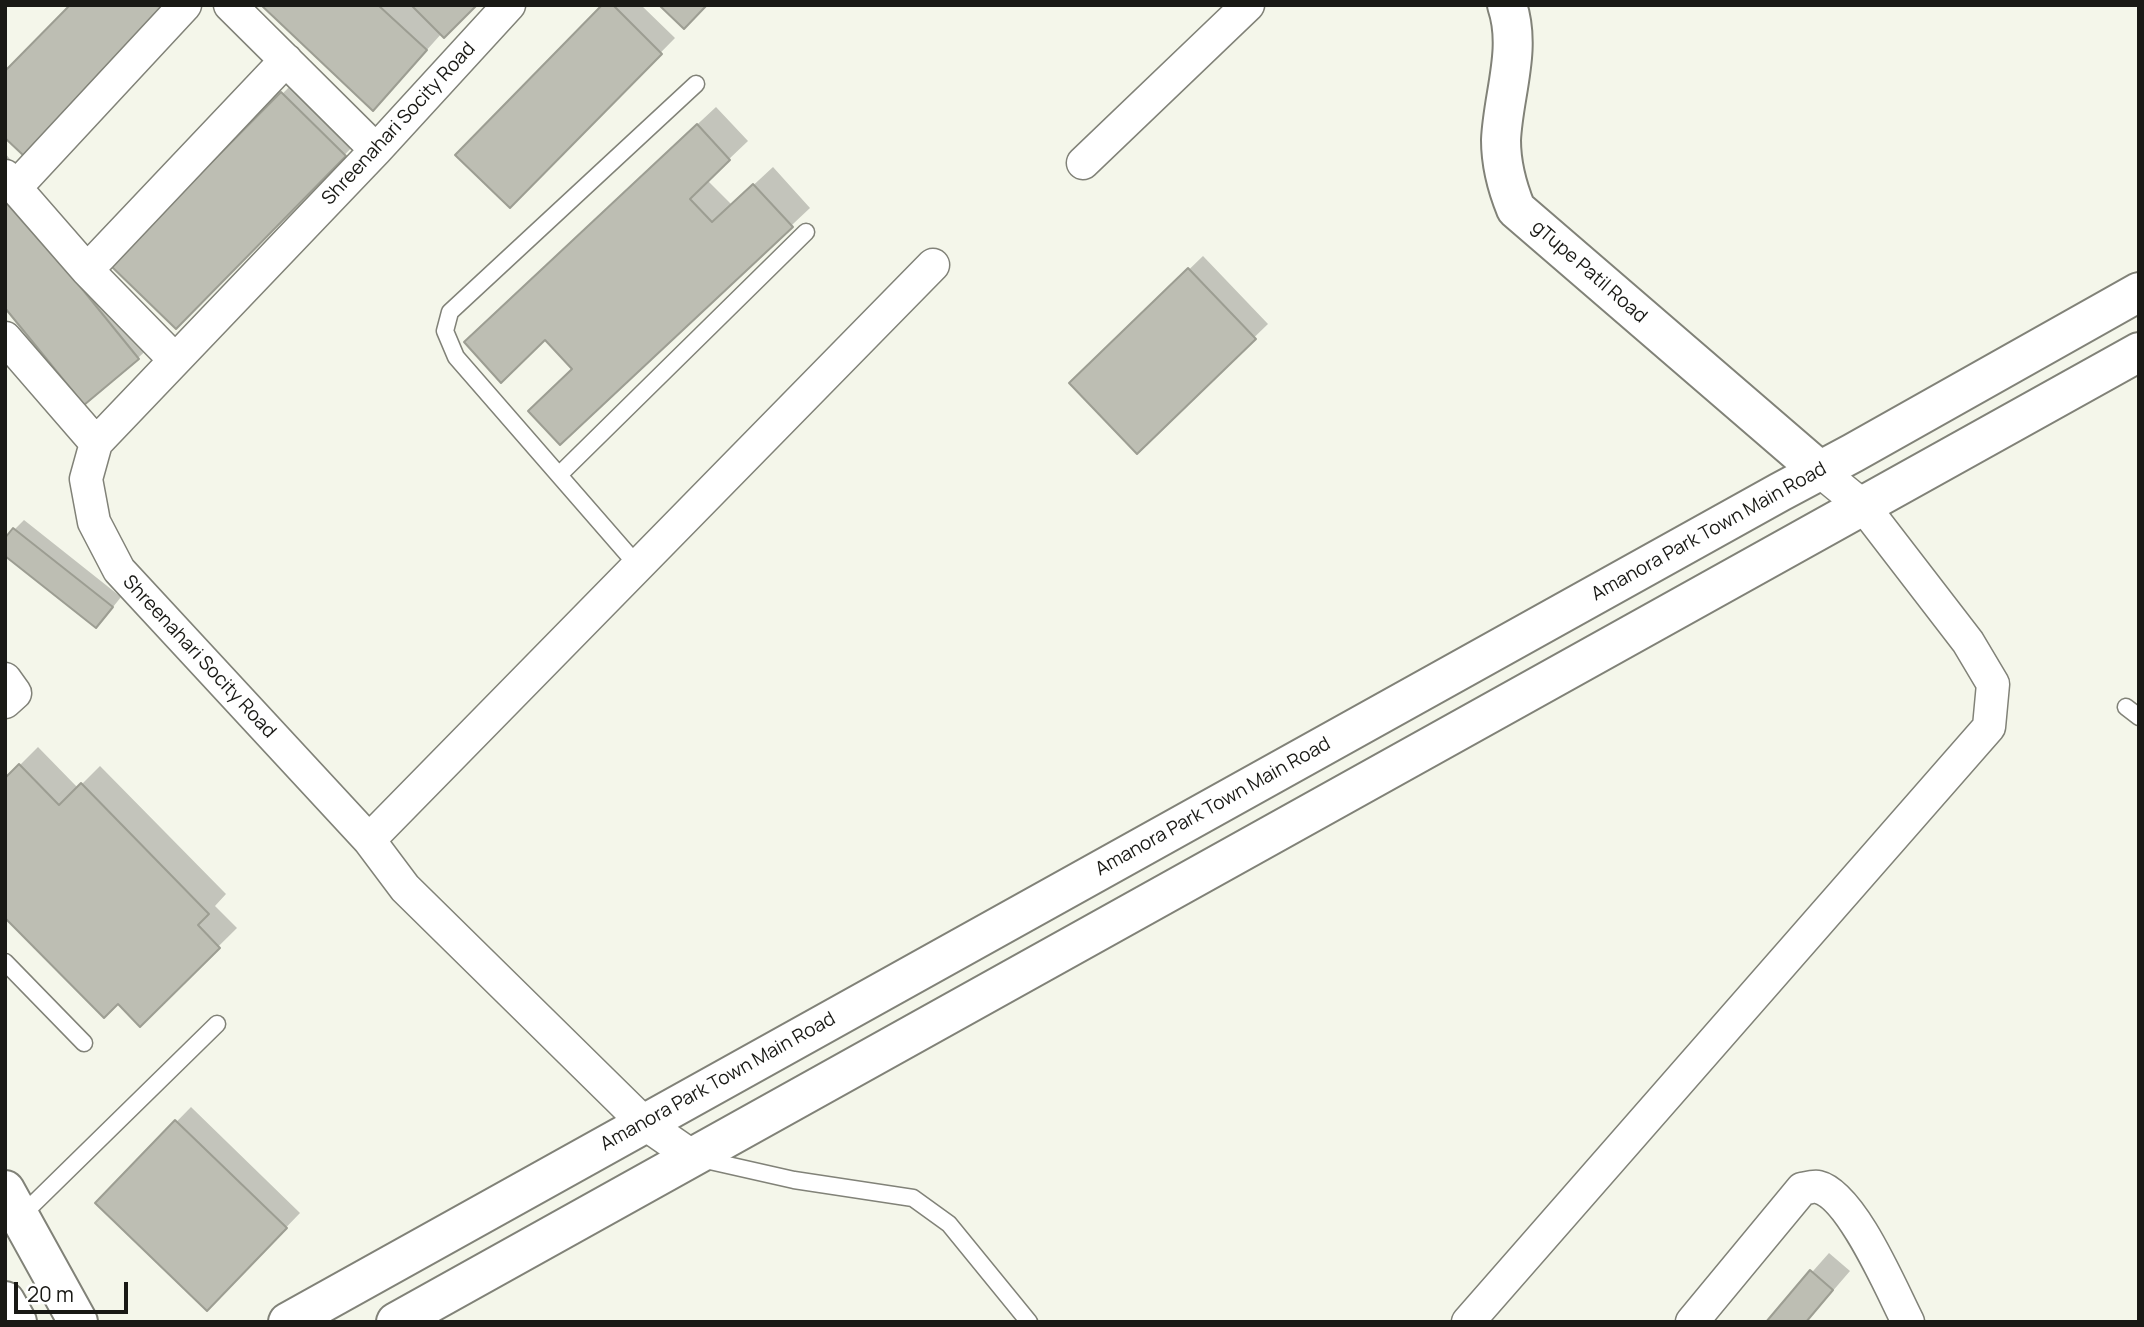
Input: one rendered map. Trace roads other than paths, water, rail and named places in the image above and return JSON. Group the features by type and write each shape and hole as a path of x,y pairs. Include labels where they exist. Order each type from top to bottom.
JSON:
{"main road":[{"name":"gTupe Patil Road","path":"1507,5 1513,25 1501,141 1506,183 1516,209 1820,471"},
{"name":"Amanora Park Town Main Road","path":"288,1322 2139,292"},
{"path":"396,1322 2139,352"},
{"path":"13,1204 78,1322"},
{"path":"5,1301 17,1322"}],"street":[{"path":"175,360 87,270 10,182 185,5"},
{"path":"230,5 376,150"},
{"name":"Shreenahari Socity Road","path":"509,5 376,150 96,443 86,480 94,522 119,570 369,840 405,888 644,1123 693,1157"},
{"path":"1083,163 1248,5"},
{"path":"87,270 286,60"},
{"path":"369,840 933,265"},
{"path":"5,338 96,443"},
{"path":"1468,1322 1989,727 1993,684 1968,642 1864,507 1820,471"},
{"path":"5,679 15,692 5,702"},
{"path":"1692,1322 1802,1189 1818,1187 1836,1197 1858,1225 1908,1322"}],"lane":[{"path":"638,566 456,357 445,331 450,312 696,84"},
{"path":"559,475 806,232"},
{"path":"5,962 84,1043"},
{"path":"13,1204 217,1024"},
{"path":"693,1157 794,1180 913,1198 949,1224 1029,1322"}]}
